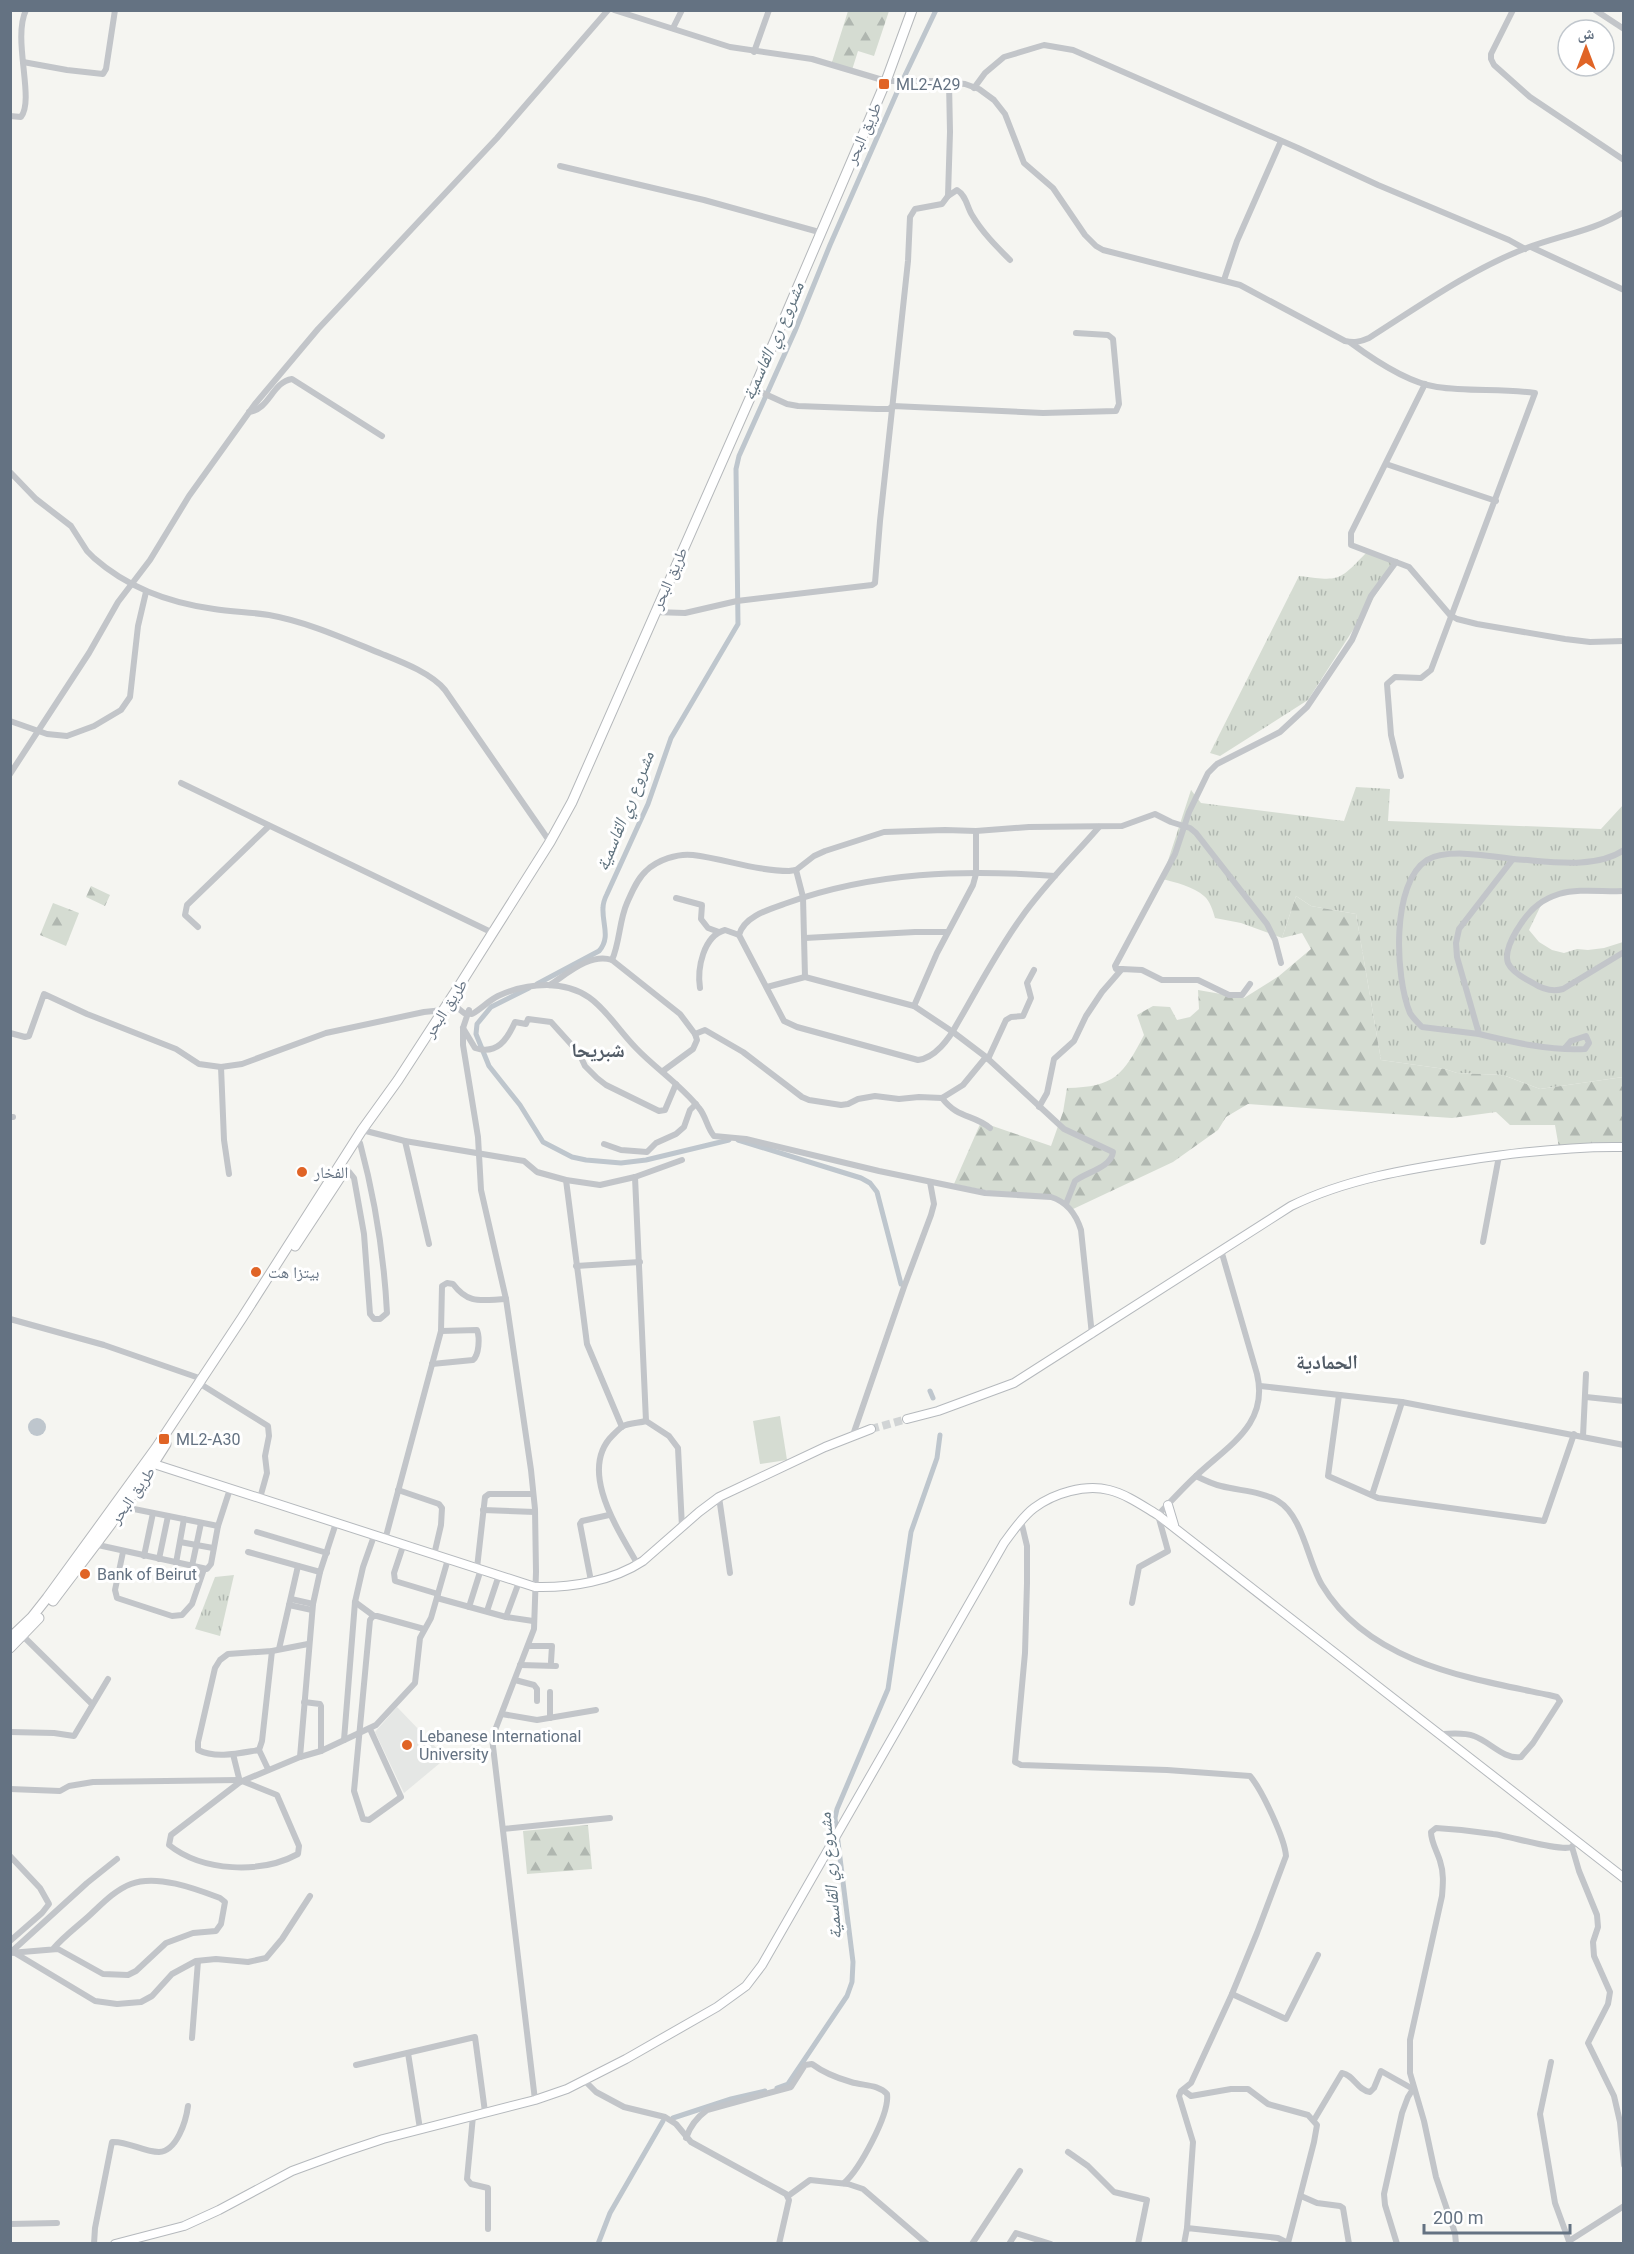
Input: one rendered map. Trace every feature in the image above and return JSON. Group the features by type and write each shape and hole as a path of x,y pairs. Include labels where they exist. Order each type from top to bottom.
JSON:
{"highway":[{"name":"طريق البحر","path":"347,1163 372,1118 443,1010 453,1003 493,933 550,842 579,787 654,612 761,393 819,232 886,81 912,10"},
{"name":"طريق البحر","path":"10,1648 23,1636 98,1545 330,1185 360,1143 364,1131"},
{"name":"طريق البحر","path":"10,1638 32,1617 151,1462"}],"main road":[{"path":"907,1419 938,1411 1014,1383 1291,1206 1315,1194 1385,1174 1499,1156 1559,1148 1623,1147"},
{"path":"151,1462 535,1587 566,1586 619,1574 638,1565 719,1497 853,1435 871,1429"},
{"path":"115,2244 184,2226 219,2211 292,2170 377,2141 535,2100 585,2081 736,1994 752,1979 838,1835 977,1588 1021,1521 1033,1509 1053,1497 1081,1489 1110,1490 1158,1515 1440,1734 1574,1844 1623,1878"},
{"path":"1168,1505 1176,1529"}],"street":[{"path":"10,116 19,117 23,114 25,95 20,29 26,10"},
{"path":"23,62 103,74 106,69 115,10"},
{"path":"673,28 681,10"},
{"path":"754,52 769,10"},
{"path":"1513,10 1491,54 1491,62 1530,97 1623,160"},
{"path":"1595,10 1623,29"},
{"path":"10,774 118,602 249,412 318,329 497,138 608,11 673,28 730,47 812,59 886,81 949,82 974,88 989,96 1001,108 1024,163 1053,188 1096,246 1103,250 1240,285 1345,341 1361,341 1369,338 1448,289 1528,248 1589,227 1623,212"},
{"path":"974,88 985,73 1004,57 1044,45 1057,46 1101,62 1378,185 1623,290"},
{"path":"948,196 949,82"},
{"path":"1224,280 1237,241 1281,141"},
{"path":"560,165 704,200 819,232"},
{"path":"654,612 685,613 737,601 874,585 908,261 910,218 915,209 942,204 957,190 963,193 971,214 986,235 1010,260"},
{"path":"761,393 798,406 889,409 893,406 1043,413 1116,411 1119,404 1113,339 1108,336 1076,333"},
{"path":"1351,342 1370,357 1425,384 1465,390 1494,389 1535,393 1431,670 1421,678 1395,678 1387,684 1392,735 1401,776"},
{"path":"249,412 259,410 283,382 292,379 382,436"},
{"path":"1425,384 1351,533 1350,542 1355,548 1409,567 1456,619 1565,639 1590,642 1623,641"},
{"path":"1386,464 1496,501"},
{"path":"10,472 36,499 71,526 90,554 146,592 197,607 291,620 383,654 434,680 445,690 550,842"},
{"path":"1250,984 1242,995 1229,995 1198,980 1162,980 1142,970 1114,967 1170,864 1197,791 1208,773 1217,764 1280,732 1307,707 1352,640 1371,596 1396,562"},
{"path":"10,722 47,734 67,736 94,726 125,706 129,697 138,626 146,592"},
{"path":"181,783 493,933"},
{"path":"612,960 618,944 621,917 627,903 645,871 664,860 691,854 781,871 796,870 825,851 884,832 1099,827 1131,824 1155,814 1196,833 1267,924 1275,940 1281,963"},
{"path":"198,927 185,915 187,905 269,826"},
{"path":"700,988 699,962 719,932 725,930 739,935 781,1016 788,1023 918,1060 930,1056 953,1032 1022,917 1099,827"},
{"path":"914,1006 947,932 973,885 976,874 976,831"},
{"path":"1565,1048 1422,1027 1411,1015 1399,957 1397,937 1407,891 1415,869 1428,859 1442,854 1580,862 1608,857 1623,850"},
{"path":"1479,1034 1457,957 1459,929 1513,859"},
{"path":"796,870 803,897 806,977"},
{"path":"739,935 746,922 775,907 840,887 893,876 976,874 1055,876"},
{"path":"1623,891 1577,891 1560,894 1539,904 1520,924 1508,951 1508,963 1521,976 1540,988 1555,991 1623,952"},
{"path":"676,898 702,905 701,919 708,928 719,932"},
{"path":"805,938 947,932"},
{"path":"549,986 592,959 598,957 612,960 680,1014 695,1034 697,1040 693,1049 663,1071"},
{"path":"1039,1107 1047,1093 1054,1059 1074,1041 1086,1016 1102,992 1122,969"},
{"path":"695,1034 708,1031 730,1047 742,1052 794,1092 809,1100 841,1105 870,1097 942,1098 963,1085 987,1058 1006,1020 1011,1017 1020,1018 1027,1009 1031,998 1027,983 1034,970"},
{"path":"767,987 806,977 914,1006 953,1032 987,1058 1064,1129 1113,1152 1112,1160 1075,1181 1066,1204"},
{"path":"453,1003 468,1012 475,1012 499,996 515,989 537,985 570,987 587,995 595,1002 636,1048 696,1104 714,1136 746,1139 985,1193 1050,1197 1066,1204 1078,1221 1081,1230 1092,1335"},
{"path":"10,1033 29,1036 44,994 87,1014 176,1049 199,1064 221,1067 242,1064 326,1033 423,1012 443,1010"},
{"path":"468,1012 463,1028 464,1052 478,1137 481,1190 506,1299 535,1512 534,1629 492,1738 535,2100"},
{"path":"463,1028 479,1049 494,1049 503,1043 515,1022 526,1024 528,1019 548,1021 576,1049 585,1066 597,1078 606,1085 659,1111 665,1110 676,1084"},
{"path":"221,1067 224,1140 230,1174"},
{"path":"942,1098 953,1111 990,1128"},
{"path":"604,1144 621,1150 647,1152 656,1143 684,1127 690,1110 696,1104"},
{"path":"364,1131 405,1141 524,1161 537,1172 566,1180 600,1185 635,1177 682,1160"},
{"path":"405,1141 429,1244"},
{"path":"347,1163 354,1178 366,1246 370,1314 377,1320 383,1318 387,1312 381,1245 360,1143"},
{"path":"1484,1242 1499,1156"},
{"path":"354,1178 368,1173"},
{"path":"635,1177 646,1421"},
{"path":"566,1180 587,1344 622,1426"},
{"path":"853,1435 931,1215 934,1204 930,1182"},
{"path":"366,1246 381,1245"},
{"path":"1132,1603 1139,1567 1168,1551 1158,1515 1246,1430 1257,1412 1260,1386 1221,1250"},
{"path":"576,1266 640,1262"},
{"path":"385,1540 441,1331 442,1286 453,1284 464,1296 474,1301 506,1299"},
{"path":"10,1318 104,1346 202,1382 268,1426 269,1436 265,1456 267,1473 260,1498"},
{"path":"432,1364 473,1360 477,1356 477,1330 441,1331"},
{"path":"1583,1436 1586,1374"},
{"path":"1260,1386 1402,1402 1623,1445"},
{"path":"1339,1395 1328,1476 1372,1495 1544,1521 1574,1434"},
{"path":"1586,1397 1623,1401"},
{"path":"1372,1495 1402,1402"},
{"path":"638,1565 609,1515 600,1486 600,1454 605,1443 622,1426 646,1421 669,1436 678,1448 682,1527"},
{"path":"1196,1476 1222,1486 1268,1496 1286,1507 1302,1536 1321,1584 1330,1597 1356,1625 1401,1655 1429,1666 1557,1697 1560,1701 1533,1743 1521,1757 1512,1758 1486,1741 1467,1734 1440,1734"},
{"path":"98,1545 204,1569 210,1567 218,1526 230,1489"},
{"path":"398,1490 439,1504 442,1508 435,1555"},
{"path":"469,1607 479,1568 485,1497 489,1494 533,1494"},
{"path":"719,1497 730,1573"},
{"path":"124,1507 218,1526"},
{"path":"483,1510 535,1512"},
{"path":"144,1556 153,1512"},
{"path":"591,1581 580,1524 582,1521 609,1515"},
{"path":"159,1559 168,1516"},
{"path":"176,1563 184,1519"},
{"path":"1021,1521 1027,1546 1027,1583 1025,1653 1015,1762 1021,1765 1247,1775 1253,1779 1284,1845 1284,1864 1232,1994 1191,2083 1180,2092 1179,2100 1193,2142 1184,2244"},
{"path":"192,1566 201,1523"},
{"path":"300,1757 313,1607 320,1572 336,1523"},
{"path":"257,1532 327,1553"},
{"path":"344,1740 355,1602 363,1567 374,1536"},
{"path":"180,1542 213,1548"},
{"path":"404,1546 394,1573 395,1581 469,1607 533,1622"},
{"path":"123,1552 115,1590 117,1598 172,1616 180,1616 192,1604 204,1569"},
{"path":"248,1552 320,1572"},
{"path":"10,1789 60,1791 69,1785 93,1782 240,1781 277,1795 300,1849 298,1854 263,1866 231,1867 203,1861 178,1852 169,1845 171,1835 240,1781 321,1751 376,1725 397,1700 413,1686 417,1678 420,1638 431,1618 447,1559"},
{"path":"268,1769 259,1750 276,1650 298,1566"},
{"path":"487,1611 499,1575"},
{"path":"506,1617 519,1582"},
{"path":"290,1602 313,1607"},
{"path":"355,1602 374,1616 424,1629"},
{"path":"370,1729 401,1797 369,1820 363,1818 354,1795 370,1620 374,1616"},
{"path":"23,1636 92,1704"},
{"path":"259,1750 233,1754 205,1753 198,1750 215,1668 228,1654 276,1650 309,1644"},
{"path":"520,1665 554,1664 552,1646 528,1646"},
{"path":"10,1732 74,1736 108,1679"},
{"path":"514,1680 534,1685 537,1689 537,1701"},
{"path":"550,1692 550,1718"},
{"path":"304,1702 321,1706 321,1751"},
{"path":"502,1714 537,1720 596,1710"},
{"path":"233,1754 240,1781"},
{"path":"503,1829 610,1818"},
{"path":"1456,2244 1455,2232 1436,2178 1424,2121 1410,2073 1410,2040 1442,1896 1441,1863 1431,1832 1436,1828 1462,1829 1520,1839 1563,1850 1574,1844 1579,1871 1597,1915 1598,1928 1593,1942 1594,1956 1610,1992 1608,2004 1588,2043 1610,2085 1617,2108 1623,2165"},
{"path":"10,1856 40,1887 49,1904 10,1941"},
{"path":"12,1953 87,1883 117,1859"},
{"path":"12,1953 53,1948 63,1951 103,1974 128,1975 136,1971 166,1943 193,1933 216,1931 222,1918 225,1902 184,1885 138,1882 124,1887 111,1896 53,1948"},
{"path":"12,1953 95,2001 117,2004 146,2000 171,1974 187,1964 216,1959 248,1962 266,1958 282,1939 310,1896"},
{"path":"1232,1994 1286,2019 1318,1955"},
{"path":"192,2038 198,1961"},
{"path":"356,2065 475,2037 485,2112"},
{"path":"408,2053 420,2129"},
{"path":"1551,2062 1540,2114 1555,2202 1569,2242 1623,2206"},
{"path":"686,2138 697,2118 707,2110 791,2087 805,2065 812,2064 828,2074 881,2089 887,2094 887,2104 879,2124 853,2174 844,2183"},
{"path":"1314,2120 1342,2073 1351,2076 1364,2091 1370,2092 1374,2088 1381,2071 1413,2089"},
{"path":"585,2081 596,2092 624,2107 665,2117 676,2124 686,2138 788,2196"},
{"path":"1183,2090 1191,2096 1232,2089 1248,2089 1268,2104 1308,2115 1314,2120 1317,2131 1288,2244 1278,2238 1187,2228"},
{"path":"1397,2244 1385,2205 1384,2194 1402,2113 1413,2089"},
{"path":"94,2244 112,2142 159,2152 175,2141 188,2106"},
{"path":"473,2116 467,2179 471,2184 488,2188 488,2229"},
{"path":"1068,2152 1088,2166 1114,2192 1147,2200 1138,2244"},
{"path":"972,2244 1020,2171"},
{"path":"779,2244 788,2196 810,2180 844,2183 863,2189 927,2244"},
{"path":"1301,2196 1317,2203 1340,2206 1349,2244"},
{"path":"10,2224 57,2223"},
{"path":"1009,2244 1016,2233 1051,2244"}],"shaded area":[{"path":"37,1418 43,1421 46,1427 43,1433 37,1436 31,1433 28,1427 31,1421"},
{"name":"Lebanese International University","path":"397,1707 446,1758 404,1793 375,1732"}],"green space":[{"path":"848,11 889,11 874,56 858,51 852,70 832,62"},
{"path":"1367,552 1398,560 1308,700 1220,756 1210,753 1299,576 1323,579 1338,577"},
{"path":"1356,787 1390,789 1388,821 1601,829 1623,805 1623,892 1566,892 1544,899 1529,930 1539,942 1552,950 1564,953 1577,949 1604,948 1623,942 1623,1077 1540,1089 1503,1075 1457,1073 1445,1069 1381,1060 1356,914 1311,906 1296,896 1282,938 1241,923 1215,918 1208,901 1200,893 1184,885 1162,879 1191,790 1201,803 1344,821"},
{"path":"91,886 110,895 105,906 86,897"},
{"path":"1296,896 1311,906 1356,914 1381,1060 1445,1069 1457,1073 1503,1075 1540,1089 1623,1077 1623,1147 1559,1148 1555,1125 1510,1125 1496,1112 1452,1118 1248,1104 1226,1117 1218,1130 1173,1162 1071,1210 1059,1200 1008,1195 954,1184 981,1122 1051,1146 1063,1112 1067,1088 1096,1085 1107,1081 1116,1076 1130,1060 1144,1035 1137,1015 1153,1006 1170,1007 1177,1020 1190,1017 1199,1009 1198,990 1244,998 1279,976 1311,949 1302,933 1282,938"},
{"path":"53,903 79,913 66,946 40,935"},
{"path":"780,1416 787,1460 760,1464 753,1421"},
{"path":"234,1575 220,1636 195,1629 215,1577"},
{"path":"588,1825 592,1869 527,1874 523,1831"}],"waterway":[{"name":"مشروع ري القاسمية","path":"537,984 599,951 603,946 605,941 604,901 648,804 671,738 738,624 736,469 739,456 898,90 936,10"},
{"name":"مشروع ري القاسمية","path":"529,988 491,1007 477,1024 476,1034 489,1066 520,1105 543,1142 572,1157 621,1163 646,1160 729,1140"},
{"name":"مشروع ري القاسمية","path":"738,1140 861,1178 870,1183 877,1192 901,1284"},
{"name":"مشروع ري القاسمية","path":"930,1391 933,1398"},
{"name":"مشروع ري القاسمية","path":"777,2088 788,2084 847,1996 852,1982 853,1962 835,1818 888,1689 911,1532 937,1458 940,1435"},
{"name":"مشروع ري القاسمية","path":"673,2118 731,2099 765,2091"},
{"name":"مشروع ري القاسمية","path":"598,2244 610,2213 663,2121"}],"tunnel":[{"path":"871,1429 907,1419"}],"place":[{"name":"ML2-A29","path":"884,84"},
{"name":"الفخار","path":"302,1172"},
{"name":"بيتزا هت","path":"256,1272"},
{"name":"ML2-A30","path":"164,1439"},
{"name":"Bank of Beirut","path":"85,1574"},
{"name":"Lebanese International University","path":"407,1745"}],"district":[{"name":"شبريحا","path":"598,1050"},
{"name":"الحمادية","path":"1327,1362"}]}
